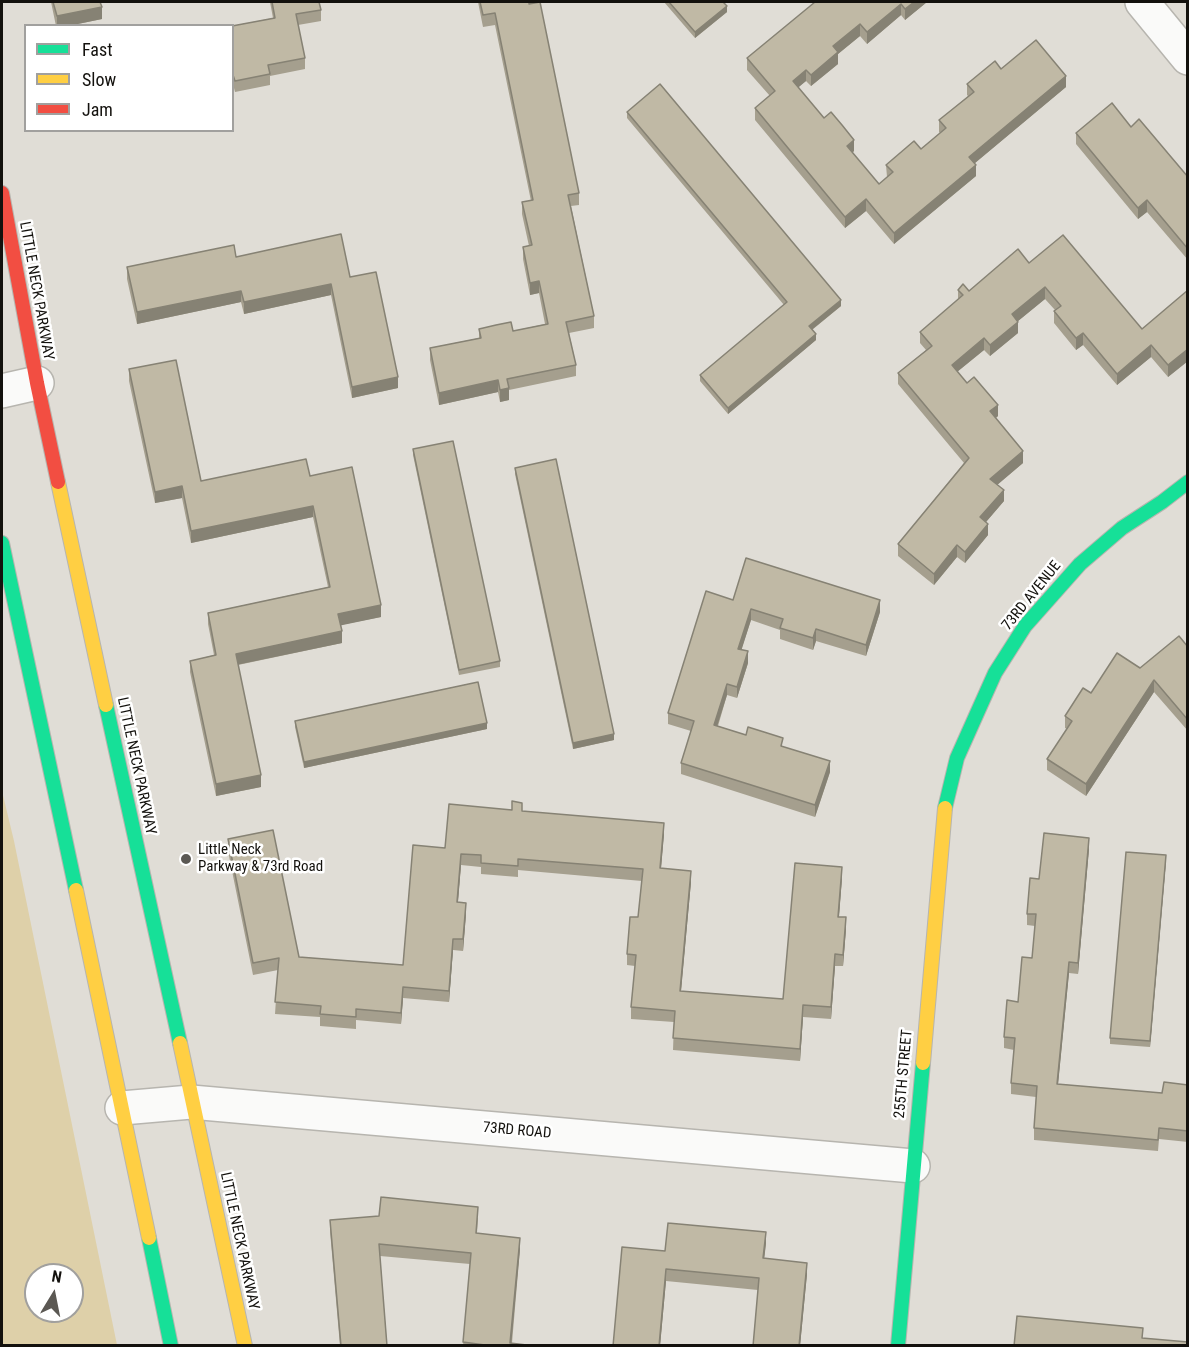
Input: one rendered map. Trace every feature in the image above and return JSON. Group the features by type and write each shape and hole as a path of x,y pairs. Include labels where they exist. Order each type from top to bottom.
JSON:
{"main road":[{"name":"LITTLE NECK PARKWAY","path":"2,192 37,383 245,1346"},
{"name":"73RD AVENUE","path":"945,806 957,758 995,673 1025,626 1080,564 1122,528 1188,482"},
{"path":"2,543 171,1346"},
{"name":"255TH STREET","path":"898,1346 945,806"}],"street":[{"path":"1142,2 1188,58"},
{"path":"2,391 37,383"},
{"name":"73RD ROAD","path":"122,1108 191,1102 913,1166"}],"shaded area":[{"path":"2,791 14,841 117,1345 2,1345"}],"building":[{"path":"53,2 100,2 102,7 57,16"},
{"path":"272,2 319,2 321,10 296,14 305,58 268,65 270,74 235,81 234,26 275,18"},
{"path":"480,2 529,2 529,4 540,2 579,193 568,195 594,316 566,322 576,365 507,379 509,388 500,390 498,380 439,393 430,348 481,338 479,329 496,325 511,322 513,331 548,324 539,281 530,283 523,247 532,245 522,202 533,200 495,13 483,15"},
{"path":"669,2 723,2 727,6 695,32"},
{"path":"815,2 914,2 905,9 901,4 867,32 860,24 833,46 838,52 811,75 806,70 793,81 824,118 831,112 842,125 854,140 847,146 879,184 893,172 886,165 914,141 921,149 946,128 939,120 974,92 967,84 995,61 1001,69 1036,40 1066,76 969,157 976,165 894,233 866,199 845,217 755,108 775,91 747,58"},
{"path":"660,84 841,300 809,326 816,334 728,408 700,375 787,302 627,112"},
{"path":"1112,103 1131,127 1139,119 1188,177 1188,249 1147,200 1138,208 1076,133"},
{"path":"341,234 350,277 376,272 398,377 352,387 331,284 244,302 241,291 137,312 127,267 234,245 236,257"},
{"path":"1063,235 1142,329 1188,290 1188,349 1168,365 1151,345 1117,374 1083,333 1076,338 1054,311 1061,306 1045,287 1012,314 1018,322 990,345 984,338 952,365 967,383 974,377 998,405 990,411 1023,451 990,479 1004,490 980,517 988,524 965,552 957,545 934,574 898,544 969,458 898,373 932,346 920,332 963,295 958,290 963,284 969,291 1018,249 1029,263"},
{"path":"176,360 201,481 306,459 310,476 352,467 381,605 338,614 342,631 236,654 261,775 216,784 190,661 216,655 208,613 330,587 313,506 191,531 182,486 155,492 129,369"},
{"path":"453,441 500,661 459,670 413,449"},
{"path":"556,459 614,734 573,743 515,468"},
{"path":"746,558 880,600 866,645 816,629 813,638 780,628 783,619 751,609 738,649 748,651 737,687 727,684 714,725 746,735 748,727 783,738 781,746 830,761 815,805 681,763 694,721 668,713 706,591 733,600"},
{"path":"1179,636 1188,647 1188,720 1154,680 1086,784 1047,759 1072,721 1065,716 1083,688 1091,693 1117,653 1140,668"},
{"path":"478,682 487,723 304,762 295,721"},
{"path":"512,801 522,803 522,811 664,823 660,868 691,871 680,991 783,999 795,863 842,867 838,917 846,917 843,955 835,954 831,1007 803,1005 800,1049 673,1038 675,1011 631,1007 636,955 627,954 630,917 638,917 643,869 518,859 518,866 481,863 481,855 461,854 457,902 466,903 463,939 453,939 449,991 403,987 401,1013 356,1009 356,1017 320,1014 321,1006 275,1002 279,958 253,963 228,839 273,830 299,957 403,965 413,845 445,848 449,804 512,810"},
{"path":"1044,833 1089,838 1078,963 1069,962 1057,1084 1162,1093 1164,1082 1188,1085 1188,1131 1159,1128 1158,1140 1034,1128 1037,1086 1011,1083 1015,1038 1004,1037 1007,1000 1018,1002 1022,957 1032,958 1036,914 1027,914 1030,878 1039,879"},
{"path":"1126,852 1166,855 1150,1041 1110,1038"},
{"path":"381,1197 478,1207 476,1233 520,1238 510,1343 535,1346 492,1346 463,1342 471,1253 379,1244 387,1346 341,1346 330,1220 379,1216"},
{"path":"668,1223 766,1232 763,1258 807,1263 799,1346 753,1346 759,1278 666,1269 659,1346 613,1346 622,1247 665,1251"},
{"path":"1017,1316 1143,1328 1142,1338 1188,1342 1188,1346 1014,1346"}],"traffic: fast":[{"path":"945,808 957,758 995,673 1025,626 1080,564 1122,528 1188,482"},
{"path":"2,543 76,890"},
{"path":"106,705 180,1043"},
{"path":"898,1346 923,1063"},
{"path":"149,1238 171,1346"}],"traffic: slow":[{"path":"58,482 106,705"},
{"path":"923,1063 945,808"},
{"path":"76,890 149,1238"},
{"path":"180,1043 245,1346"}],"traffic: jam":[{"path":"2,193 58,482"}],"place":[{"name":"Little Neck Parkway & 73rd Road","path":"186,859"}]}
